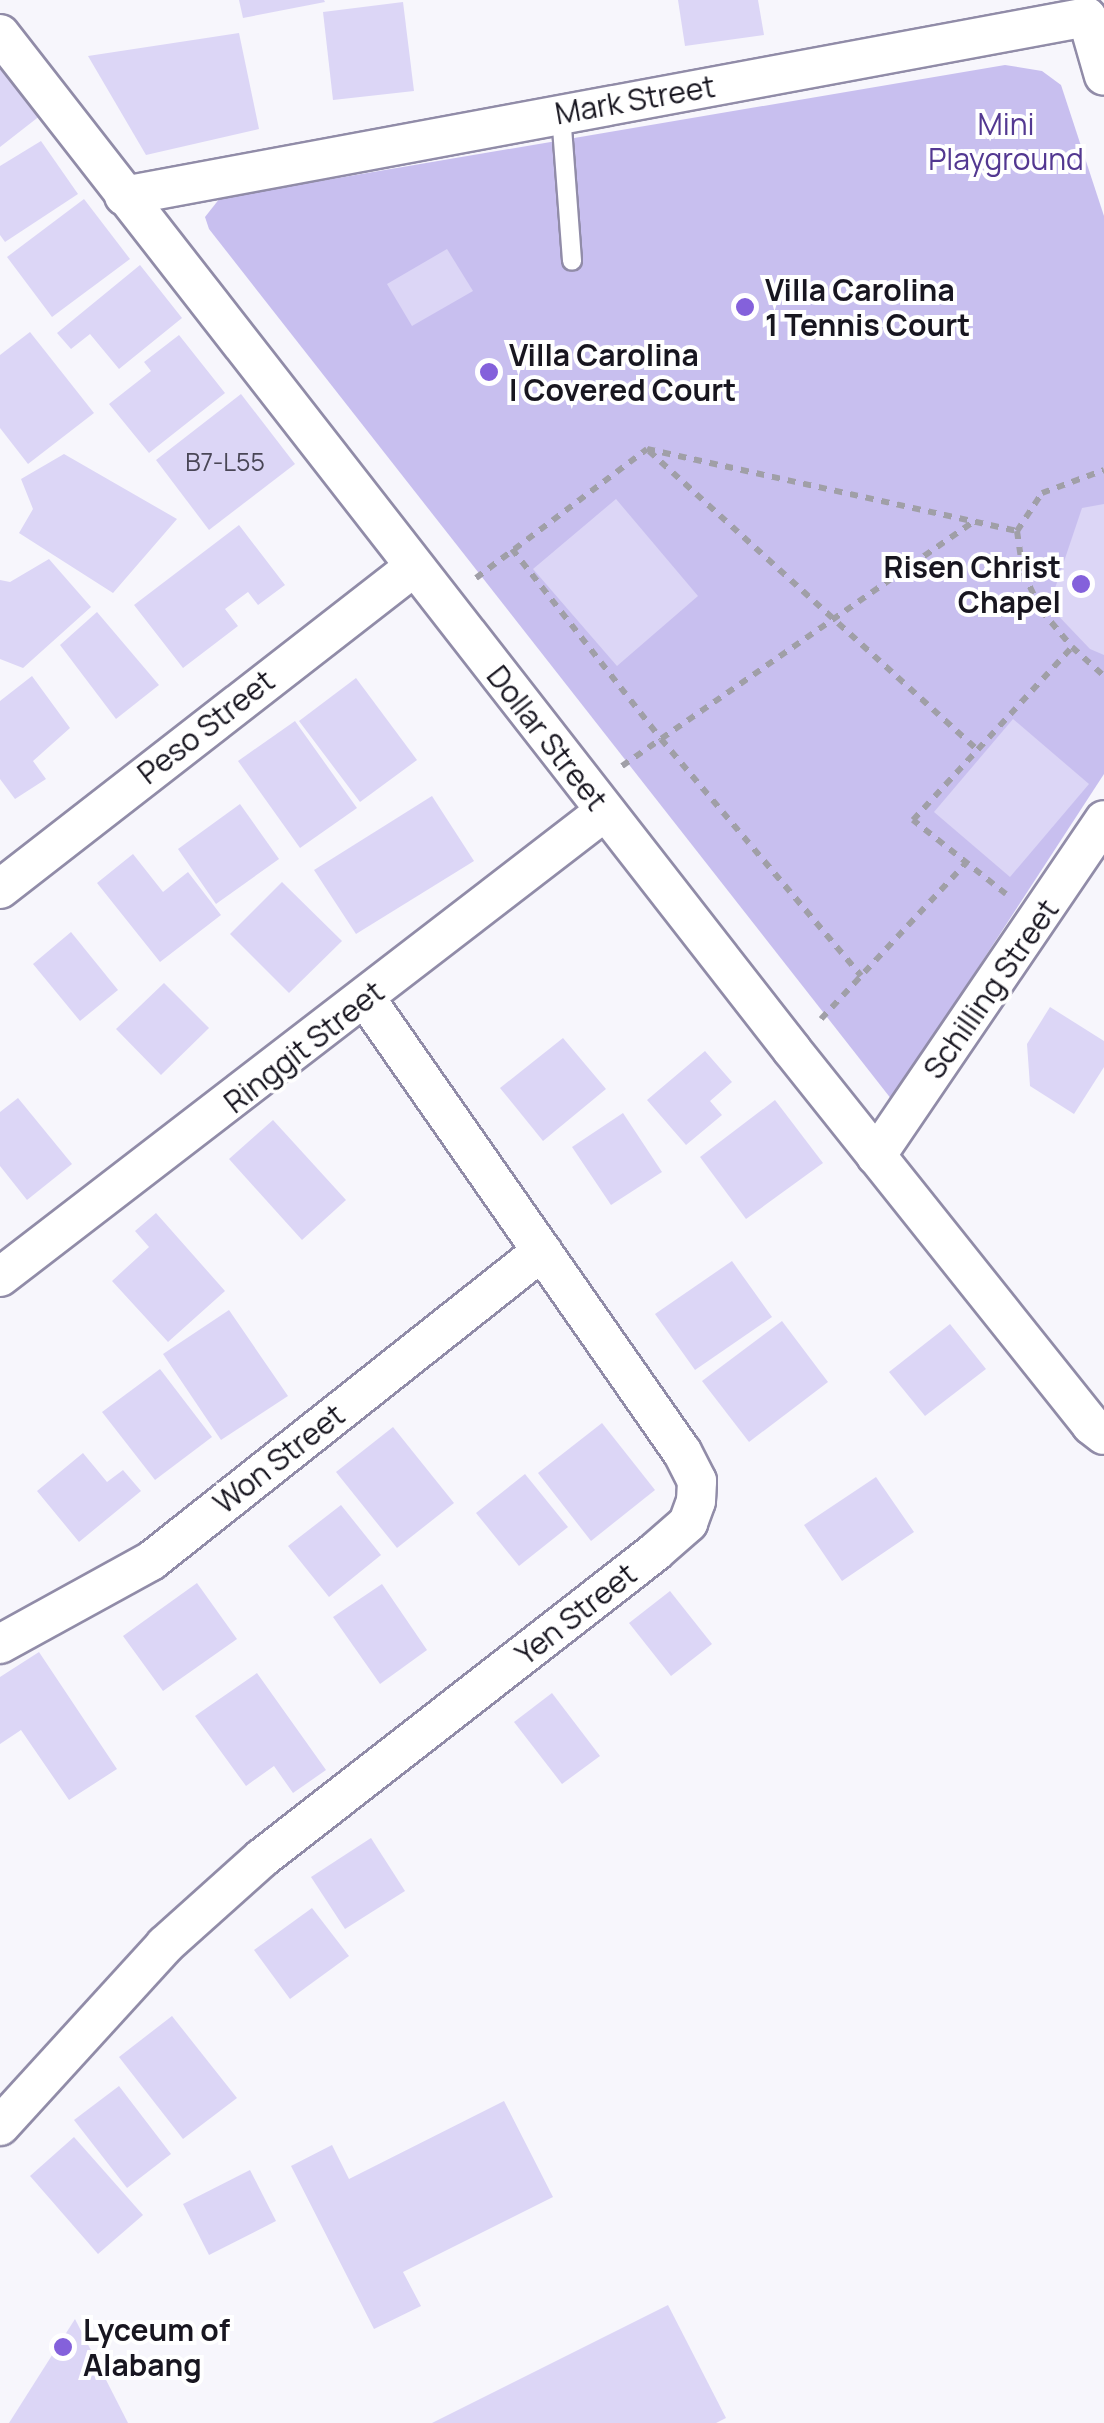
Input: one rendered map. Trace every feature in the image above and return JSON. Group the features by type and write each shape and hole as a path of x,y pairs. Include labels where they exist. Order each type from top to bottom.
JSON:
{"street":[{"name":"Mark Street","path":"124,196 1086,17 1104,76"},
{"name":"Dollar Street","path":"0,34 604,812 1091,1425 1104,1435"},
{"name":"Peso Street","path":"0,888 414,568"},
{"name":"Ringgit Street","path":"0,1277 604,812"},
{"name":"Schilling Street","path":"876,1156 1039,922 1104,820"},
{"name":"Yen Street","path":"0,2126 166,1945 262,1858 688,1523 697,1481 682,1452 366,999"},
{"name":"Won Street","path":"0,1644 151,1560 542,1250"}],"lane":[{"path":"561,114 572,261"}],"path":[{"path":"646,449 978,750"},
{"path":"444,604 512,548 646,449 1016,531"},
{"path":"1104,470 1042,493 1016,531 1023,572 1035,597 1072,647 1104,676"},
{"path":"604,812 623,765 974,522"},
{"path":"512,548 661,739 861,976"},
{"path":"1039,922 913,820 1072,647"},
{"path":"792,1050 967,862"}],"green space":[{"name":"Mini Playground","path":"1005,65 1042,71 1061,85 1104,216 1104,774 892,1100 209,229 205,217 220,198"}],"building":[{"path":"239,0 324,0 325,2 243,18"},
{"path":"678,0 758,0 764,35 685,46"},
{"path":"403,2 414,91 333,100 323,12"},
{"path":"239,33 259,129 146,155 88,56"},
{"path":"0,62 41,115 0,147"},
{"path":"41,141 78,194 5,242 0,235 0,166"},
{"path":"84,199 130,259 52,317 7,257"},
{"path":"447,249 473,291 412,326 387,284"},
{"path":"140,265 182,318 119,369 90,334 71,349 57,333"},
{"path":"30,332 94,413 28,464 0,428 0,355"},
{"path":"179,335 225,393 149,453 109,404 151,371 144,362"},
{"path":"241,394 295,464 209,530 156,460"},
{"path":"64,454 177,519 113,593 19,533 33,509 21,479"},
{"path":"616,499 698,596 617,666 533,569"},
{"name":"Risen Christ Chapel","path":"1104,504 1104,655 1090,649 1049,606 1082,508"},
{"path":"239,525 285,585 258,605 248,592 225,609 238,626 183,668 134,605"},
{"path":"49,559 91,607 23,668 0,659 0,580 10,582"},
{"path":"97,612 159,685 116,719 60,645"},
{"path":"32,676 70,728 33,761 46,779 15,799 0,779 0,701"},
{"path":"356,678 417,760 360,802 299,721"},
{"path":"1013,719 1089,784 1010,877 934,812"},
{"path":"295,721 357,808 300,848 238,761"},
{"path":"432,796 474,861 356,934 314,870"},
{"path":"240,804 279,859 216,904 178,849"},
{"path":"133,854 163,892 188,872 221,915 160,962 97,883"},
{"path":"282,882 342,941 289,993 230,934"},
{"path":"71,932 118,990 80,1021 33,964"},
{"path":"164,983 209,1028 161,1075 116,1029"},
{"path":"1050,1007 1104,1041 1104,1067 1074,1114 1030,1086 1027,1044"},
{"path":"563,1038 606,1089 543,1141 500,1088"},
{"path":"705,1051 732,1082 710,1101 722,1115 686,1145 647,1100"},
{"path":"18,1098 72,1164 27,1200 0,1166 0,1112"},
{"path":"775,1100 823,1163 746,1219 700,1157"},
{"path":"623,1113 662,1172 611,1205 572,1147"},
{"path":"273,1120 346,1200 302,1240 229,1159"},
{"path":"156,1213 225,1291 168,1342 112,1281 149,1247 135,1231"},
{"path":"732,1261 772,1317 695,1370 655,1314"},
{"path":"229,1310 288,1396 221,1440 163,1354"},
{"path":"782,1321 828,1382 749,1442 702,1381"},
{"path":"950,1324 986,1369 925,1416 889,1372"},
{"path":"160,1369 212,1437 155,1480 102,1412"},
{"path":"602,1423 655,1490 591,1541 538,1473"},
{"path":"393,1427 454,1503 397,1548 336,1472"},
{"path":"83,1453 107,1482 123,1470 141,1491 79,1542 37,1491"},
{"path":"525,1474 568,1527 519,1566 476,1513"},
{"path":"876,1477 914,1532 842,1581 804,1525"},
{"path":"341,1505 381,1555 329,1597 288,1546"},
{"path":"197,1583 237,1639 163,1691 123,1636"},
{"path":"382,1584 427,1650 380,1684 333,1617"},
{"path":"670,1591 712,1644 671,1676 629,1623"},
{"path":"39,1652 117,1769 69,1800 21,1730 0,1744 0,1677"},
{"path":"257,1673 326,1770 293,1793 274,1766 246,1786 195,1716"},
{"path":"552,1693 600,1756 562,1784 514,1722"},
{"path":"371,1838 405,1891 345,1929 311,1877"},
{"path":"312,1908 349,1956 290,1999 254,1950"},
{"path":"172,2016 237,2098 183,2139 119,2057"},
{"path":"119,2086 171,2154 127,2188 74,2120"},
{"path":"504,2101 553,2197 403,2272 421,2306 374,2329 291,2166 332,2145 349,2179"},
{"path":"74,2137 143,2215 98,2254 30,2176"},
{"path":"250,2170 276,2221 209,2255 183,2204"},
{"path":"668,2305 726,2418 716,2423 432,2423"},
{"name":"Lyceum of Alabang","path":"75,2319 128,2423 9,2423"}],"place":[{"name":"Villa Carolina 1 Tennis Court","path":"745,307"},
{"name":"Villa Carolina I Covered Court","path":"489,372"},
{"name":"Risen Christ Chapel","path":"1081,584"},
{"name":"Lyceum of Alabang","path":"63,2347"}]}
